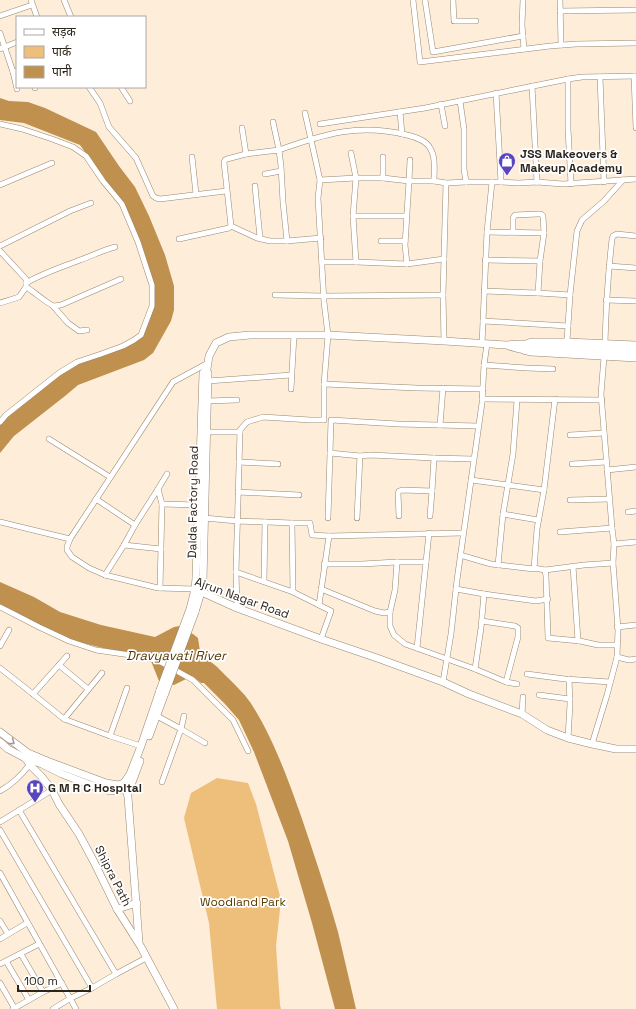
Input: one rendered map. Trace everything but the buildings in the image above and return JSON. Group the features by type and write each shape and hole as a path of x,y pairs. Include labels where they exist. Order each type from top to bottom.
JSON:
{"street":[{"path":"64,0 71,16"},
{"path":"412,0 420,62 561,45 636,43"},
{"path":"425,0 433,52 523,36"},
{"path":"453,0 454,21 476,21"},
{"path":"523,0 522,25 524,49"},
{"path":"560,0 561,45"},
{"path":"0,16 31,2 37,16"},
{"path":"560,11 636,10"},
{"path":"0,33 2,48 15,72"},
{"path":"2,48 16,42"},
{"path":"450,49 451,58"},
{"path":"320,124 400,112 568,79 582,77 635,76 636,128"},
{"path":"600,77 604,182"},
{"path":"568,79 570,184"},
{"path":"532,86 537,182"},
{"path":"90,88 100,102 109,127 136,158 153,196 160,199 226,191"},
{"path":"122,88 130,101"},
{"path":"496,93 501,182"},
{"path":"460,101 464,129 464,169 466,182"},
{"path":"441,104 445,126"},
{"path":"400,112 402,134"},
{"path":"304,113 320,180 318,198 320,238 328,335 324,384 324,420"},
{"path":"273,122 281,171 287,241"},
{"path":"0,124 52,138 73,147 86,156 103,181 122,204 138,242 152,285 152,306 141,335 134,340 101,354 77,362 59,373 6,415 0,422"},
{"path":"242,128 246,154"},
{"path":"231,226 226,191 225,160 227,158 278,150 329,134 353,130 374,130 395,132 422,141 430,147 434,156 434,181"},
{"path":"351,153 356,178 354,216 356,262"},
{"path":"192,157 196,194"},
{"path":"383,157 383,178"},
{"path":"407,264 405,241 410,181 410,160"},
{"path":"0,185 52,163"},
{"path":"265,174 281,171"},
{"path":"320,180 383,178 446,183 537,182 570,184 636,179"},
{"path":"563,346 568,326 577,231 582,220 604,201 623,180"},
{"path":"443,682 451,634 460,555 483,389 483,321 486,232 492,182"},
{"path":"444,341 443,295 446,183"},
{"path":"255,186 260,238"},
{"path":"0,246 70,211 91,203"},
{"path":"513,232 514,215 538,214 544,217 538,293"},
{"path":"354,216 406,216"},
{"path":"231,226 270,241 320,238"},
{"path":"179,239 229,228 231,226"},
{"path":"486,232 544,232"},
{"path":"605,343 606,300 613,236 617,234 636,236"},
{"path":"381,241 405,241"},
{"path":"0,303 19,297 26,285 41,275 115,247"},
{"path":"0,251 26,279 26,285"},
{"path":"322,262 407,264 444,259"},
{"path":"485,260 540,262"},
{"path":"609,266 636,268"},
{"path":"53,306 61,305 121,279"},
{"path":"26,285 53,306 68,323 80,331 87,330"},
{"path":"484,291 570,296"},
{"path":"275,295 443,295"},
{"path":"606,300 636,301"},
{"path":"483,321 568,326"},
{"name":"Dalda Factory Road","path":"125,786 203,581 208,381 207,366 209,356 216,343 228,337 250,335 328,335 444,341 519,347 563,346 636,348"},
{"path":"290,389 294,335"},
{"path":"519,347 533,341 563,346 605,343 636,344"},
{"name":"Dalda Factory Road","path":"563,346 636,354"},
{"path":"519,347 531,353 636,358"},
{"path":"592,744 610,682 616,657 617,645 613,563 614,544 601,394 604,357"},
{"path":"484,365 553,369"},
{"path":"0,522 70,539 173,382 207,366"},
{"name":"Dalda Factory Road","path":"198,591 198,505 203,373 207,366"},
{"path":"208,381 291,375"},
{"path":"324,384 483,389"},
{"path":"440,425 442,388"},
{"path":"482,399 602,400"},
{"path":"534,568 538,520 544,490 555,399"},
{"path":"207,401 237,400"},
{"path":"498,564 503,514 513,454 517,400"},
{"path":"236,608 240,430 248,422 263,417 398,424 478,426"},
{"path":"328,518 330,420"},
{"path":"206,432 240,432"},
{"path":"570,435 604,433"},
{"path":"49,439 110,477"},
{"path":"330,453 360,456 370,455 473,459"},
{"path":"357,518 360,456"},
{"path":"430,516 434,458"},
{"path":"239,462 278,464"},
{"path":"572,464 606,462"},
{"path":"607,470 636,467"},
{"path":"105,575 167,474"},
{"path":"471,480 544,490"},
{"path":"158,489 162,504 160,588"},
{"path":"399,516 399,491 432,490"},
{"path":"238,492 299,495"},
{"path":"96,499 135,525"},
{"path":"570,500 609,499"},
{"path":"162,504 198,505"},
{"path":"628,512 636,511"},
{"path":"503,514 538,520"},
{"path":"204,518 237,521 310,523 312,535 329,536 463,533"},
{"path":"264,522 264,581"},
{"path":"292,523 292,592"},
{"path":"560,532 612,528"},
{"path":"417,648 429,533"},
{"path":"319,605 329,536"},
{"name":"Ajrun Nagar Road","path":"70,539 67,550 72,557 89,568 105,575 160,588 198,591 236,608 443,682 469,694 522,714 547,730 568,738 616,749 636,749"},
{"path":"614,544 636,542"},
{"path":"124,545 161,549"},
{"path":"460,555 491,564 545,570 613,563"},
{"path":"397,562 395,590 390,612 390,626 394,635 405,644 475,669 506,682 517,684"},
{"path":"324,564 426,562"},
{"path":"573,566 578,641"},
{"path":"545,570 548,599 548,638 598,645 617,645"},
{"path":"236,572 292,592 331,611 321,639"},
{"path":"321,588 375,611 384,613 390,612"},
{"path":"456,589 536,600 548,599"},
{"path":"475,669 482,621 484,594"},
{"path":"0,608 69,641 96,650 144,657 159,661 187,676 193,680 233,720 248,751"},
{"path":"482,621 515,626 518,628 518,637 506,682"},
{"path":"617,627 636,625"},
{"path":"0,646 9,630"},
{"path":"33,694 67,656"},
{"path":"616,657 629,660 636,659"},
{"path":"59,665 88,689"},
{"path":"0,668 64,719 141,746"},
{"path":"64,719 102,673"},
{"path":"527,674 610,682"},
{"path":"568,738 570,699 569,679"},
{"path":"110,736 127,688"},
{"name":"Dalda Factory Road","path":"125,786 131,785 157,716 162,691"},
{"path":"539,695 570,699"},
{"path":"522,714 523,697"},
{"path":"157,716 181,728 205,743"},
{"path":"162,782 184,716"},
{"name":"Shipra Path","path":"0,732 26,757 52,790 59,804 79,834 117,909 140,944 174,1009"},
{"name":"Shipra Path","path":"0,742 8,749 26,757"},
{"path":"0,791 12,784 21,776 26,757 47,761 106,783 125,786 140,944"},
{"path":"0,822 52,790"},
{"path":"19,810 116,974"},
{"path":"0,830 92,988"},
{"path":"0,874 76,1009"},
{"path":"117,909 137,903"},
{"path":"0,921 8,934"},
{"path":"0,939 27,923"},
{"path":"0,964 39,944"},
{"path":"21,954 43,992"},
{"path":"53,1009 70,998 92,988 146,958"},
{"path":"6,961 29,1000"},
{"path":"0,983 14,1009 62,983"}],"green space":[{"name":"Woodland Park","path":"217,778 248,783 256,804 281,900 276,946 281,1009 217,1009 209,923 184,818 191,793"}],"water":[{"path":"0,98 9,101 28,102 45,108 96,132 135,187 149,216 165,255 174,286 174,310 171,321 153,353 144,360 78,385 14,436 0,453 0,420 66,367 134,341 152,311 152,284 118,197 80,145 24,123 0,120"},
{"name":"Dravyavati River","path":"0,582 34,597 60,612 101,625 155,637 174,627 180,626 181,629 198,638 201,658 214,665 247,698 258,715 279,758 291,787 316,859 338,932 356,1009 335,1009 288,841 254,752 239,720 204,683 201,683 192,676 174,685 159,681 149,656 82,643 52,631 0,605"}],"place":[{"name":"JSS Makeovers & Makeup Academy","path":"507,176"},
{"name":"G M R C Hospital","path":"35,803"}]}
